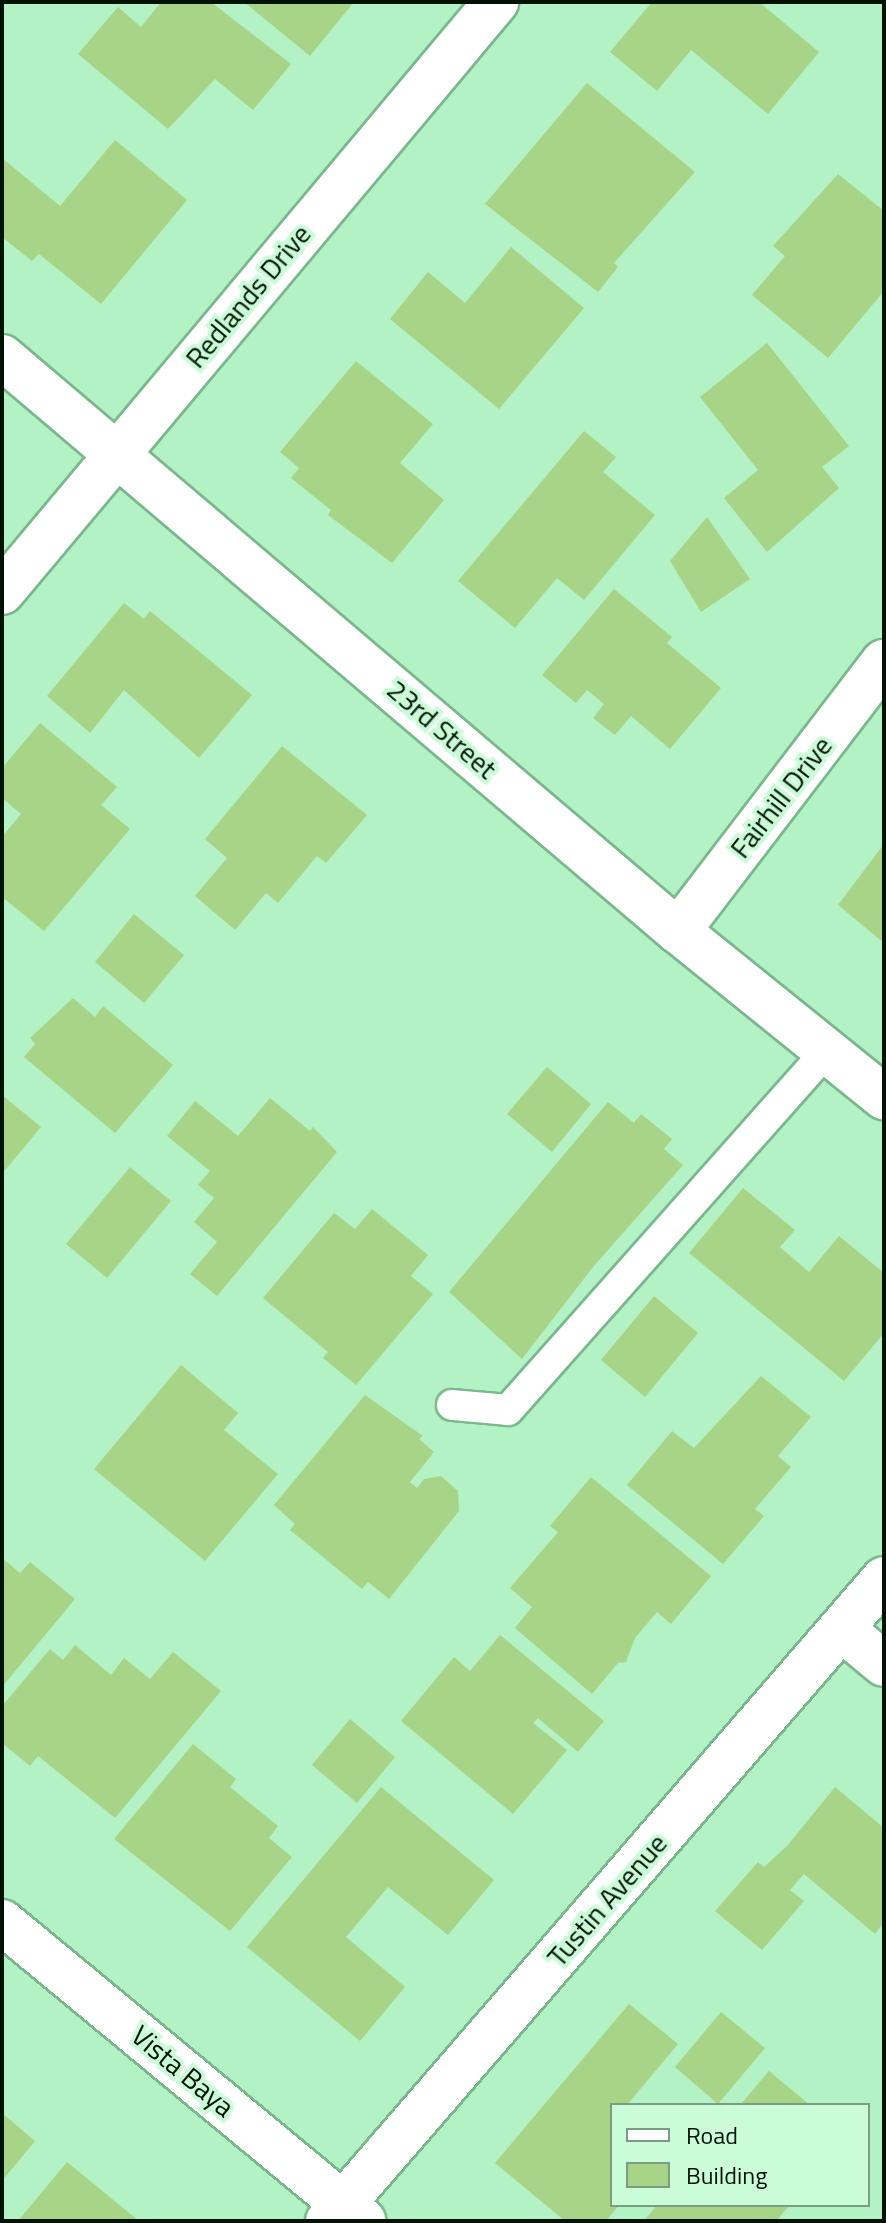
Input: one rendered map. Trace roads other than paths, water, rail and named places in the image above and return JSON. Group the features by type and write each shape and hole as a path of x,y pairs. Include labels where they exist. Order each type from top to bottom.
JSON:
{"street":[{"name":"Redlands Drive","path":"2,592 117,450 496,2"},
{"name":"23rd Street","path":"2,357 117,450 678,931 884,1097"},
{"name":"Fairhill Drive","path":"678,931 884,662"},
{"name":"Tustin Avenue","path":"345,2215 884,1579"},
{"path":"843,1630 884,1664"},
{"name":"Vista Baya","path":"2,1922 345,2215"}],"lane":[{"path":"452,1405 508,1410 827,1051"}]}
